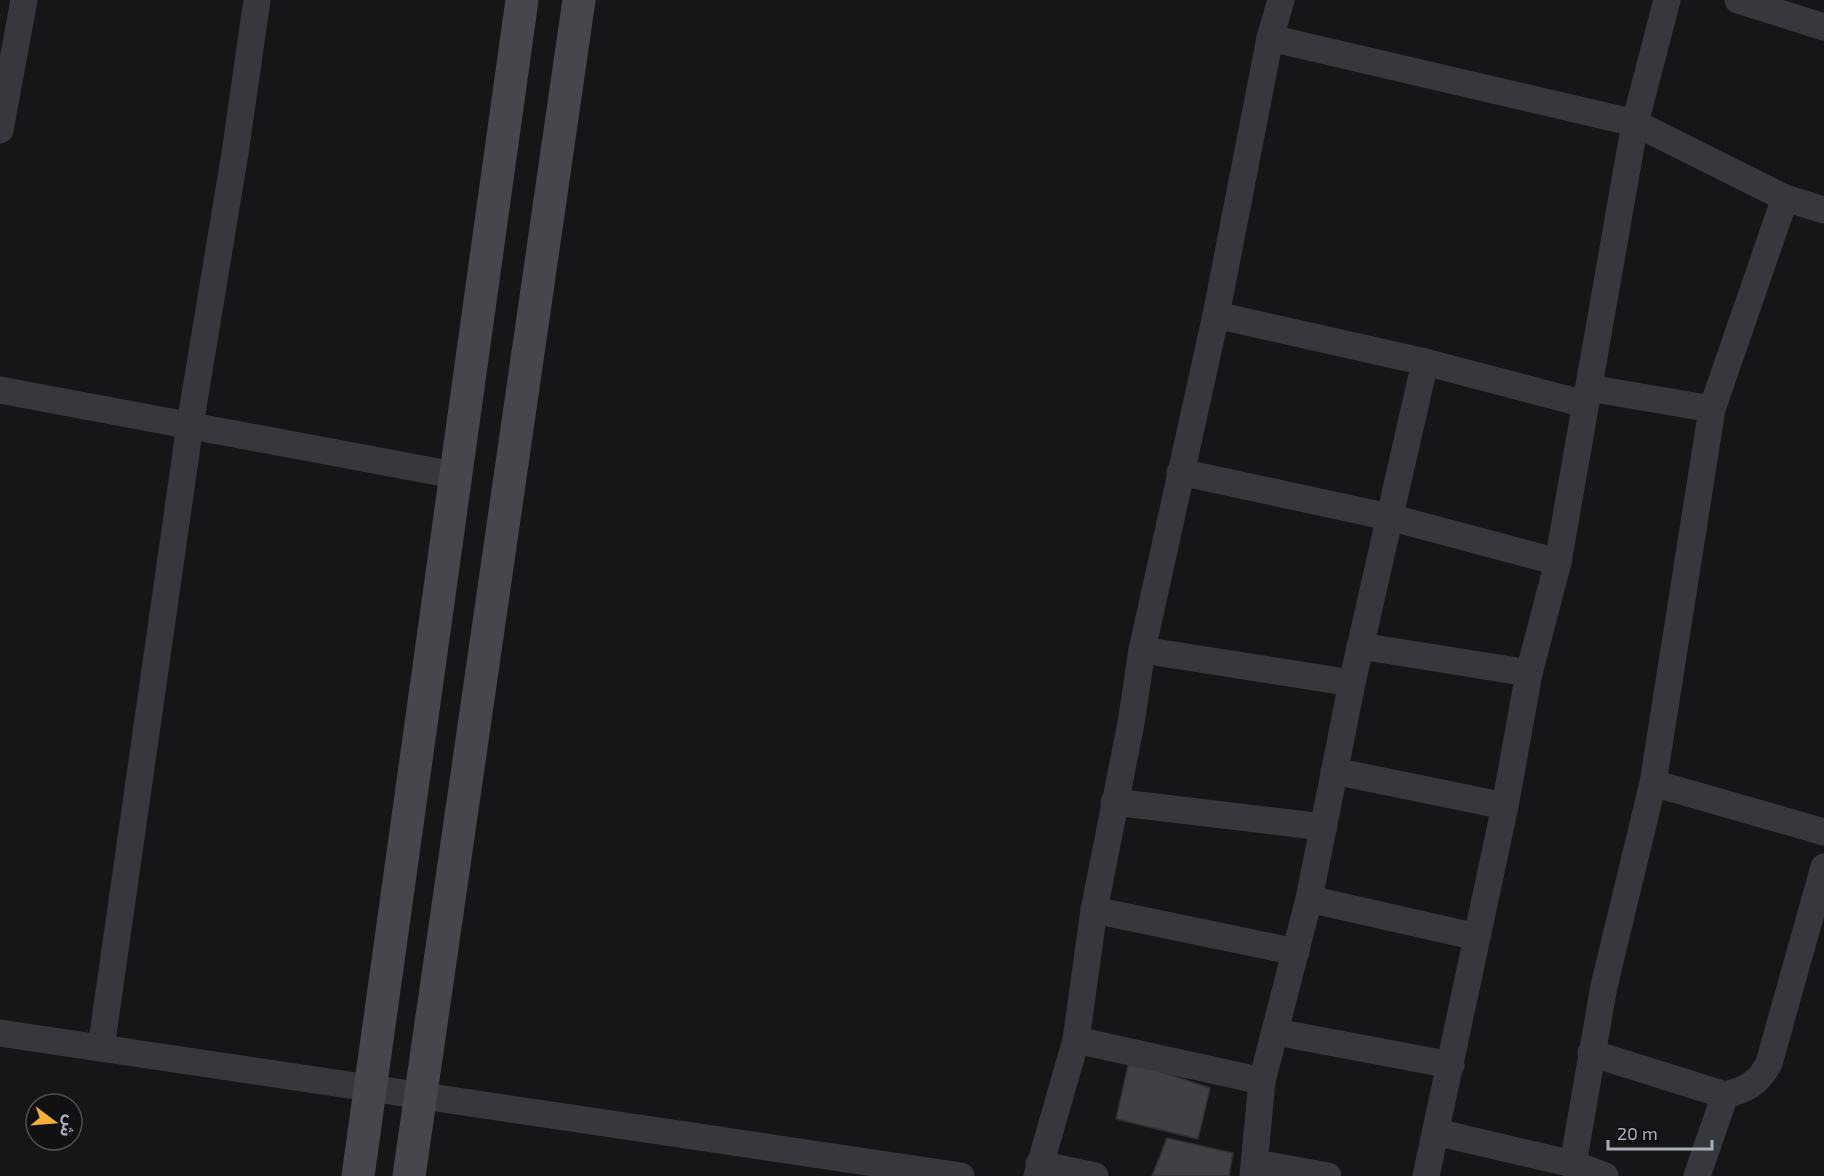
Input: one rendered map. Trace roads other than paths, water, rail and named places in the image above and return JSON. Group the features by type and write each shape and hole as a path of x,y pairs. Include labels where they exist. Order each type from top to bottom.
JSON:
{"street":[{"path":"0,130 24,0"},
{"path":"102,1048 190,425 235,153 256,0"},
{"path":"358,1176 522,0"},
{"path":"409,1176 579,0"},
{"path":"1095,1176 1038,1170 1076,1040 1094,910 1143,650 1216,315 1270,38 1281,0"},
{"path":"1426,1176 1505,806 1529,673 1558,562 1635,123 1667,0"},
{"path":"1738,0 1824,27"},
{"path":"1270,38 1635,123 1785,198 1824,210"},
{"path":"1573,1164 1604,986 1653,783 1712,409 1785,198"},
{"path":"1216,315 1587,396 1712,409"},
{"path":"1328,1176 1255,1169 1262,1081 1296,952 1324,827 1360,646 1425,362"},
{"path":"0,390 454,475"},
{"path":"1180,472 1389,517 1558,562"},
{"path":"1360,646 1529,673"},
{"path":"1143,650 1352,683"},
{"path":"1334,771 1505,806"},
{"path":"1653,783 1824,832"},
{"path":"1114,802 1324,827"},
{"path":"1591,1053 1725,1095 1742,1091 1755,1083 1769,1063 1824,867"},
{"path":"1308,899 1477,937"},
{"path":"1094,910 1296,952"},
{"path":"1276,1032 1451,1065"},
{"path":"0,1033 961,1176"},
{"path":"1076,1040 1262,1081"},
{"path":"1697,1176 1725,1095"},
{"path":"1436,1132 1573,1164 1605,1176"}]}
